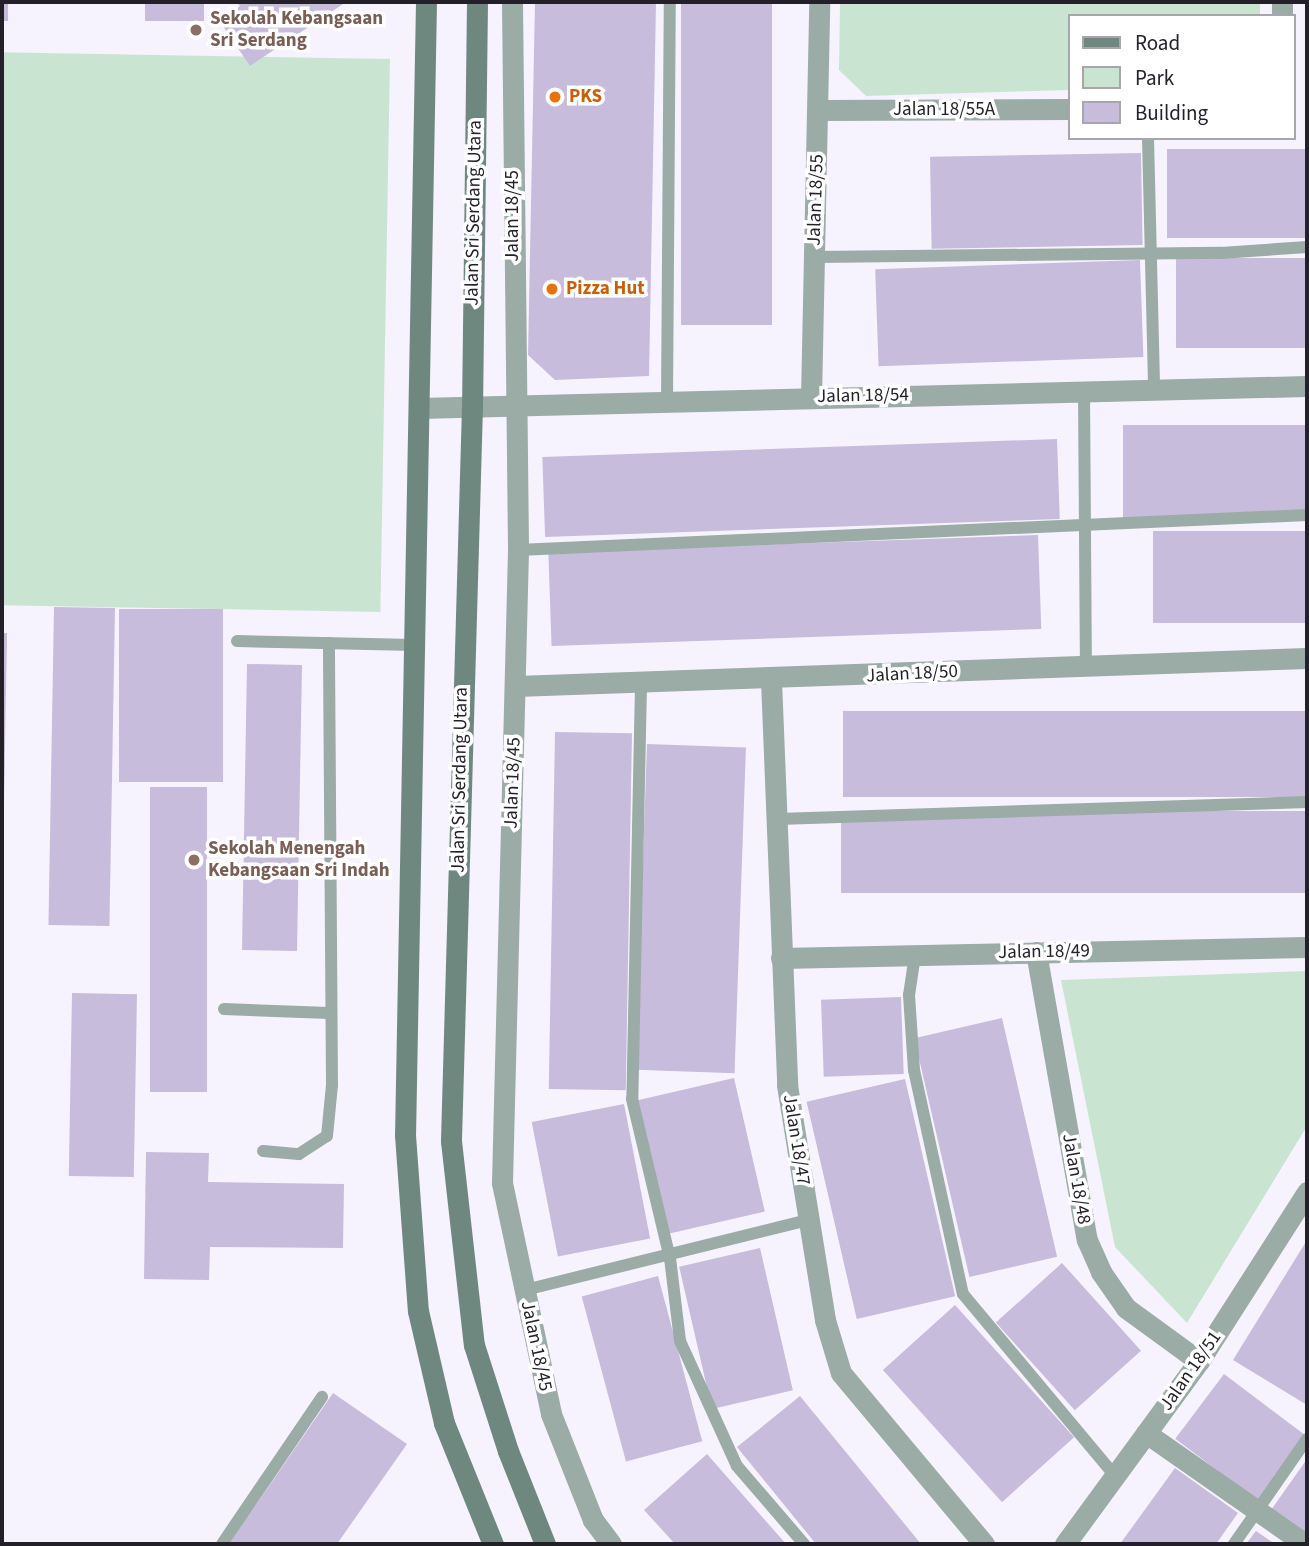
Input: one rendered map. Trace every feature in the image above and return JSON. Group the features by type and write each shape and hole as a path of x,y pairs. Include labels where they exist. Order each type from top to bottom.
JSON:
{"street":[{"path":"426,2 405,1135 418,1311 444,1423 493,1544"},
{"name":"Jalan Sri Serdang Utara","path":"477,2 472,406 451,1141 474,1345 508,1451 545,1544"},
{"name":"Jalan 18/45","path":"512,2 514,405 518,550 502,1183 551,1414 593,1520 611,1544"},
{"name":"Jalan 18/55","path":"811,398 819,2"},
{"name":"Jalan 18/55A","path":"818,110 1068,109"},
{"name":"Jalan 18/54","path":"419,408 1307,386"},
{"name":"Jalan 18/50","path":"516,686 641,685 1307,658"},
{"name":"Jalan 18/47","path":"771,680 787,1085 825,1320 841,1373 984,1544"},
{"name":"Jalan 18/49","path":"781,958 1307,947"},
{"name":"Jalan 18/48","path":"1036,953 1087,1240 1101,1272 1126,1308 1199,1361"},
{"name":"Jalan 18/51","path":"1065,1544 1199,1361 1307,1192"},
{"path":"1146,1433 1306,1544"}],"lane":[{"path":"667,401 670,2"},
{"path":"1148,140 1154,389"},
{"path":"815,257 1151,254 1307,247"},
{"path":"1084,391 1086,666"},
{"path":"518,550 1307,515"},
{"path":"237,641 414,645"},
{"path":"262,1152 299,1154 327,1136 332,1085 329,1013 329,643"},
{"path":"641,685 632,1099 669,1254 680,1341 737,1466 804,1544"},
{"path":"778,819 1307,802"},
{"path":"915,955 909,995 914,1070 963,1294 1115,1476"},
{"path":"224,1009 329,1013"},
{"path":"525,1290 808,1220"},
{"path":"222,1544 321,1397"},
{"path":"1234,1544 1307,1439"}],"green space":[{"path":"840,2 1260,2 1260,14 1068,14 1068,90 866,96 839,70"},
{"path":"2,52 390,59 380,612 2,605"},
{"path":"1307,971 1307,1126 1187,1323 1115,1247 1061,980"}],"building":[{"path":"2,2 8,2 8,21 2,21"},
{"path":"145,2 204,2 204,21 145,21"},
{"path":"237,2 346,2 250,66 219,20 240,6"},
{"path":"535,2 656,2 649,376 555,380 528,355"},
{"path":"681,2 772,2 772,325 681,325"},
{"path":"1167,149 1307,149 1307,238 1167,238"},
{"path":"1141,153 1143,245 932,249 930,157"},
{"path":"1176,258 1307,258 1307,348 1176,348"},
{"path":"1140,260 1143,357 879,366 875,269"},
{"path":"1123,425 1307,425 1307,520 1123,520"},
{"path":"1057,439 1060,519 545,537 542,457"},
{"path":"1153,531 1307,531 1307,623 1153,623"},
{"path":"1038,535 1041,629 552,646 548,552"},
{"path":"54,607 115,608 109,926 48,925"},
{"path":"119,609 223,609 223,782 119,782"},
{"path":"2,633 7,633 4,805 2,805"},
{"path":"247,664 302,665 297,951 242,950"},
{"path":"843,711 1307,711 1307,797 843,797"},
{"path":"555,732 632,733 626,1090 549,1089"},
{"path":"647,744 746,747 735,1073 636,1070"},
{"path":"150,787 207,787 207,1092 150,1092"},
{"path":"841,811 1307,811 1307,893 841,893"},
{"path":"72,993 137,994 134,1177 69,1176"},
{"path":"901,997 904,1074 824,1077 821,1000"},
{"path":"1002,1018 1057,1257 969,1277 914,1038"},
{"path":"734,1078 765,1211 667,1234 637,1100"},
{"path":"905,1079 955,1296 857,1319 807,1102"},
{"path":"624,1104 650,1238 558,1256 532,1122"},
{"path":"146,1152 209,1153 208,1182 344,1184 343,1248 210,1247 209,1280 144,1279"},
{"path":"1307,1240 1307,1405 1233,1360"},
{"path":"760,1248 793,1390 712,1409 679,1267"},
{"path":"1062,1263 1141,1351 1075,1410 996,1323"},
{"path":"658,1276 702,1441 626,1462 582,1296"},
{"path":"955,1305 1074,1437 1002,1502 883,1370"},
{"path":"1224,1374 1307,1437 1258,1501 1175,1439"},
{"path":"333,1393 407,1444 337,1544 229,1544"},
{"path":"800,1396 921,1544 816,1544 737,1447"},
{"path":"707,1454 786,1544 675,1544 644,1510"},
{"path":"1307,1459 1307,1535 1271,1510"},
{"path":"1175,1468 1238,1513 1216,1544 1120,1544"},
{"path":"1256,1531 1275,1544 1246,1544"}],"place":[{"name":"Sekolah Kebangsaan Sri Serdang","path":"196,30"},
{"name":"PKS","path":"555,97"},
{"name":"Pizza Hut","path":"552,289"},
{"name":"Sekolah Menengah Kebangsaan Sri Indah","path":"194,860"}]}
